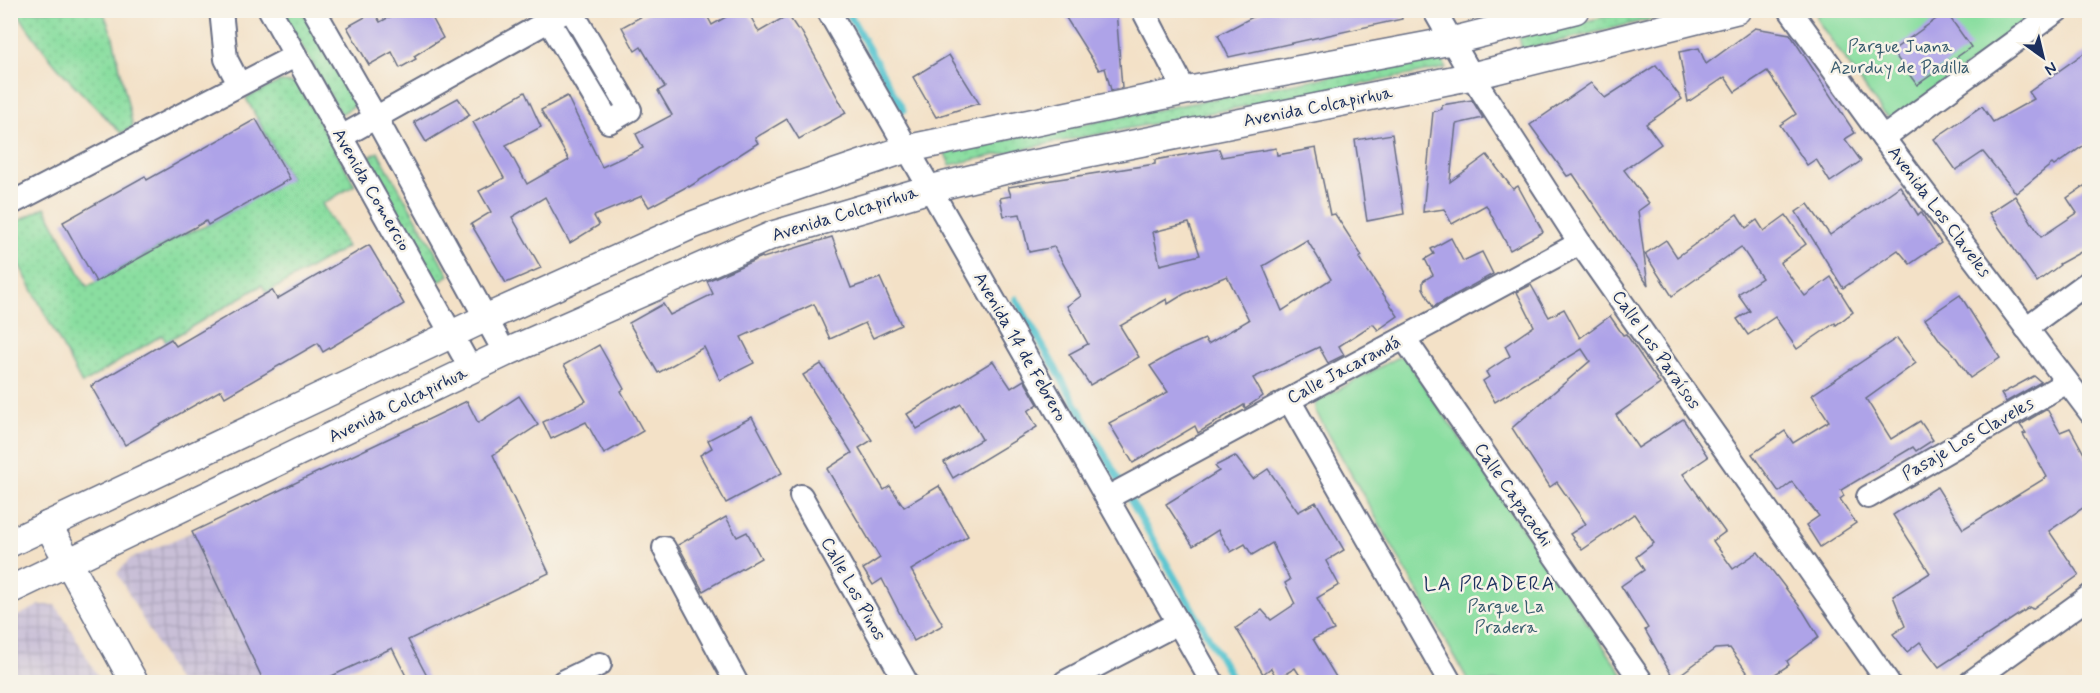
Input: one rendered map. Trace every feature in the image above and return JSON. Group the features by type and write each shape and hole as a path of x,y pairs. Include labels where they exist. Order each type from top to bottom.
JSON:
{"main road":[{"path":"10,543 486,318 690,226 771,195 906,149 1185,91 1451,41 1575,10"},
{"name":"Avenida Colcapirhua","path":"10,590 505,353 772,235 929,189 1019,167 1472,76 1737,10"},
{"path":"48,525 134,682"}],"street":[{"path":"221,10 226,59 238,84"},
{"name":"Avenida Comercio","path":"270,10 471,369"},
{"name":"Avenida Comercio","path":"314,10 505,353"},
{"name":"Avenida 14 de Febrero","path":"828,10 1212,682"},
{"path":"1143,10 1185,91"},
{"name":"Calle Los Paraísos","path":"1434,10 1472,76 1580,243 1888,682"},
{"name":"Avenida Los Claveles","path":"1790,10 1882,138 2090,412"},
{"path":"1882,138 2058,10"},
{"path":"341,137 562,14"},
{"path":"10,204 295,56"},
{"name":"Calle Jacarandá","path":"1107,498 1580,243"},
{"path":"2026,328 2090,281"},
{"name":"Calle Capacachi","path":"1404,338 1642,682"},
{"name":"Pasaje Los Claveles","path":"1869,497 2067,382"},
{"path":"1289,400 1450,682"},
{"name":"Calle Los Pinos","path":"801,496 906,682"},
{"path":"664,548 736,682"},
{"path":"1971,682 2090,596"},
{"path":"1065,682 1178,623"},
{"path":"563,682 600,664"}],"shaded area":[{"path":"467,401 549,573 322,682 178,682 117,573 130,559 192,532"},
{"path":"40,605 55,605 101,682 11,682 11,619"}],"green space":[{"name":"Parque Juana Azurduy de Padilla","path":"1817,10 2044,11 1897,116 1890,117 1883,113 1817,20"},
{"path":"17,11 103,11 113,37 133,127 121,133 52,60"},
{"path":"282,11 302,11 356,105 341,114"},
{"path":"1629,11 1684,11 1522,50 1519,37"},
{"path":"1441,55 1446,68 1052,143 950,165 944,151"},
{"path":"279,82 297,83 355,185 322,204 347,247 267,293 262,285 166,342 162,335 82,384 11,249 11,225 45,207 87,287 178,237 208,225 290,178 246,98"},
{"path":"378,152 449,275 435,284 364,160"},
{"name":"Parque La Pradera","path":"1403,357 1628,682 1469,682 1315,410 1318,401 1396,358"}],"building":[{"path":"403,10 428,10 443,38 414,56 416,59 400,68 392,52 369,65 347,27 374,12 380,22"},
{"path":"653,10 704,10 712,25 738,10 747,10 759,32 788,15 798,30 800,29 846,113 799,139 787,119 755,138 758,143 689,187 649,207 642,196 594,216 599,225 570,243 545,197 512,217 541,268 506,283 471,224 491,212 479,191 504,178 473,122 525,92 541,127 506,145 527,184 569,160 541,110 567,96 602,167 643,148 636,134 672,115 658,91 665,87 641,47 635,51 622,27"},
{"path":"1061,10 1116,10 1122,88 1111,90 1105,68 1099,70"},
{"path":"1266,10 1401,10 1402,19 1229,57 1218,35"},
{"path":"1946,12 1971,47 1917,85 1892,51"},
{"path":"1755,28 1790,34 1855,133 1845,139 1861,161 1830,182 1816,159 1807,165 1780,125 1796,114 1767,71 1735,92 1725,77 1688,102 1679,52 1699,48 1706,64"},
{"path":"2090,49 2090,141 2054,166 2052,164 2016,193 1983,152 1956,170 1934,139 1982,106 1993,122 2034,99 2029,92"},
{"path":"949,55 979,103 936,117 913,77"},
{"path":"1656,65 1682,99 1646,124 1661,144 1624,170 1649,203 1638,211 1648,285 1573,174 1567,176 1530,125 1591,83 1605,98"},
{"path":"458,98 470,115 426,142 414,122"},
{"path":"1472,100 1483,118 1456,124 1450,182 1487,155 1513,189 1518,186 1543,232 1510,250 1486,205 1452,224 1444,209 1423,212 1433,112 1442,109 1442,105"},
{"path":"256,119 290,179 208,225 206,221 96,282 63,222 145,176 147,180"},
{"path":"1392,134 1404,214 1367,221 1355,140"},
{"path":"1276,148 1277,155 1316,148 1330,215 1335,214 1362,256 1359,258 1398,316 1378,330 1373,324 1339,346 1344,355 1328,363 1319,347 1253,378 1263,396 1198,433 1195,426 1133,463 1109,423 1168,392 1150,366 1205,339 1208,344 1249,320 1227,276 1184,294 1168,304 1167,299 1120,326 1139,357 1090,385 1069,354 1088,344 1067,306 1081,296 1054,247 1029,252 1020,214 1004,216 1000,198 1011,196 1008,187 1155,164 1155,160 1219,149 1222,157","holes":["1189,223 1200,255 1160,265 1153,232","1307,240 1331,279 1282,311 1263,266"]},
{"path":"2090,182 2090,247 2059,264 2037,282 1989,213 2015,196 2041,237 2077,213 2067,198"},
{"path":"1900,186 1918,215 1921,212 1941,243 1910,264 1898,250 1843,288 1796,212 1808,204 1830,235"},
{"path":"1737,214 1746,228 1757,220 1764,231 1786,215 1806,244 1780,263 1805,296 1831,277 1853,312 1797,349 1775,317 1748,335 1737,319 1750,311 1738,294 1762,278 1741,247 1672,296 1645,254 1666,240 1677,257"},
{"path":"832,237 851,288 880,278 901,325 873,338 865,323 830,339 814,304 741,337 754,363 720,380 704,347 658,373 629,323 663,304 670,315 713,294 707,281 762,257"},
{"path":"1451,238 1463,261 1482,252 1493,274 1433,307 1423,288 1423,281 1433,275 1425,259 1434,254 1431,249"},
{"path":"369,245 404,304 323,352 318,343 225,397 221,390 125,445 91,386 171,339 176,346 272,290 277,299"},
{"path":"1531,285 1549,317 1564,309 1580,338 1610,316 1623,335 1626,334 1660,384 1616,415 1638,448 1683,419 1708,457 1683,474 1725,532 1713,541 1733,569 1758,552 1803,611 1819,637 1787,661 1789,665 1763,682 1754,682 1730,648 1715,649 1674,679 1645,630 1648,628 1621,586 1644,570 1636,557 1654,543 1634,514 1582,550 1570,534 1586,524 1557,482 1550,487 1512,428 1590,361 1582,349 1495,402 1483,381 1489,377 1486,372 1510,356 1505,346 1534,326 1517,292"},
{"path":"1960,295 2000,358 1970,378 1925,319"},
{"path":"1897,338 1916,363 1866,399 1891,439 1920,421 1933,440 1916,451 1913,447 1841,490 1844,496 1840,499 1856,523 1820,547 1806,525 1819,516 1792,482 1779,492 1752,454 1785,431 1793,443 1829,421 1812,395"},
{"path":"599,345 624,389 621,391 643,431 604,454 586,422 551,439 543,422 586,401 564,365"},
{"path":"993,361 1011,388 1024,380 1038,404 1028,411 1037,427 953,478 944,462 982,439 961,404 917,429 907,414"},
{"path":"821,364 872,440 859,448 884,490 890,486 904,507 939,486 968,536 911,570 943,625 914,641 882,579 873,585 863,569 880,558 827,469 852,453 803,375"},
{"path":"2034,376 2041,382 2006,402 2001,394"},
{"path":"519,396 538,425 493,455 549,573 408,640 430,682 409,682 392,648 319,682 264,682 192,532 467,401 478,423"},
{"path":"2047,409 2060,432 2070,428 2090,465 2090,503 2049,531 2079,575 2032,609 2030,607 1939,667 1920,642 1907,652 1893,634 1905,626 1893,596 1930,573 1893,515 1937,487 1963,529 2047,477 2020,425"},
{"path":"752,417 782,473 726,503 700,455 712,448 708,440"},
{"path":"1235,456 1253,479 1268,469 1298,512 1316,502 1344,550 1326,561 1339,585 1317,598 1334,630 1313,639 1339,682 1304,682 1295,668 1277,679 1271,668 1263,674 1236,628 1262,610 1271,620 1295,604 1285,583 1290,580 1272,543 1252,555 1245,544 1231,552 1218,530 1193,546 1166,504 1219,471 1215,466"},
{"path":"726,517 737,537 747,532 761,558 703,591 678,545"}],"waterway":[{"path":"847,10 903,110"},
{"path":"1016,299 1234,682"}],"district":[{"name":"LA PRADERA","path":"1490,584"}]}
